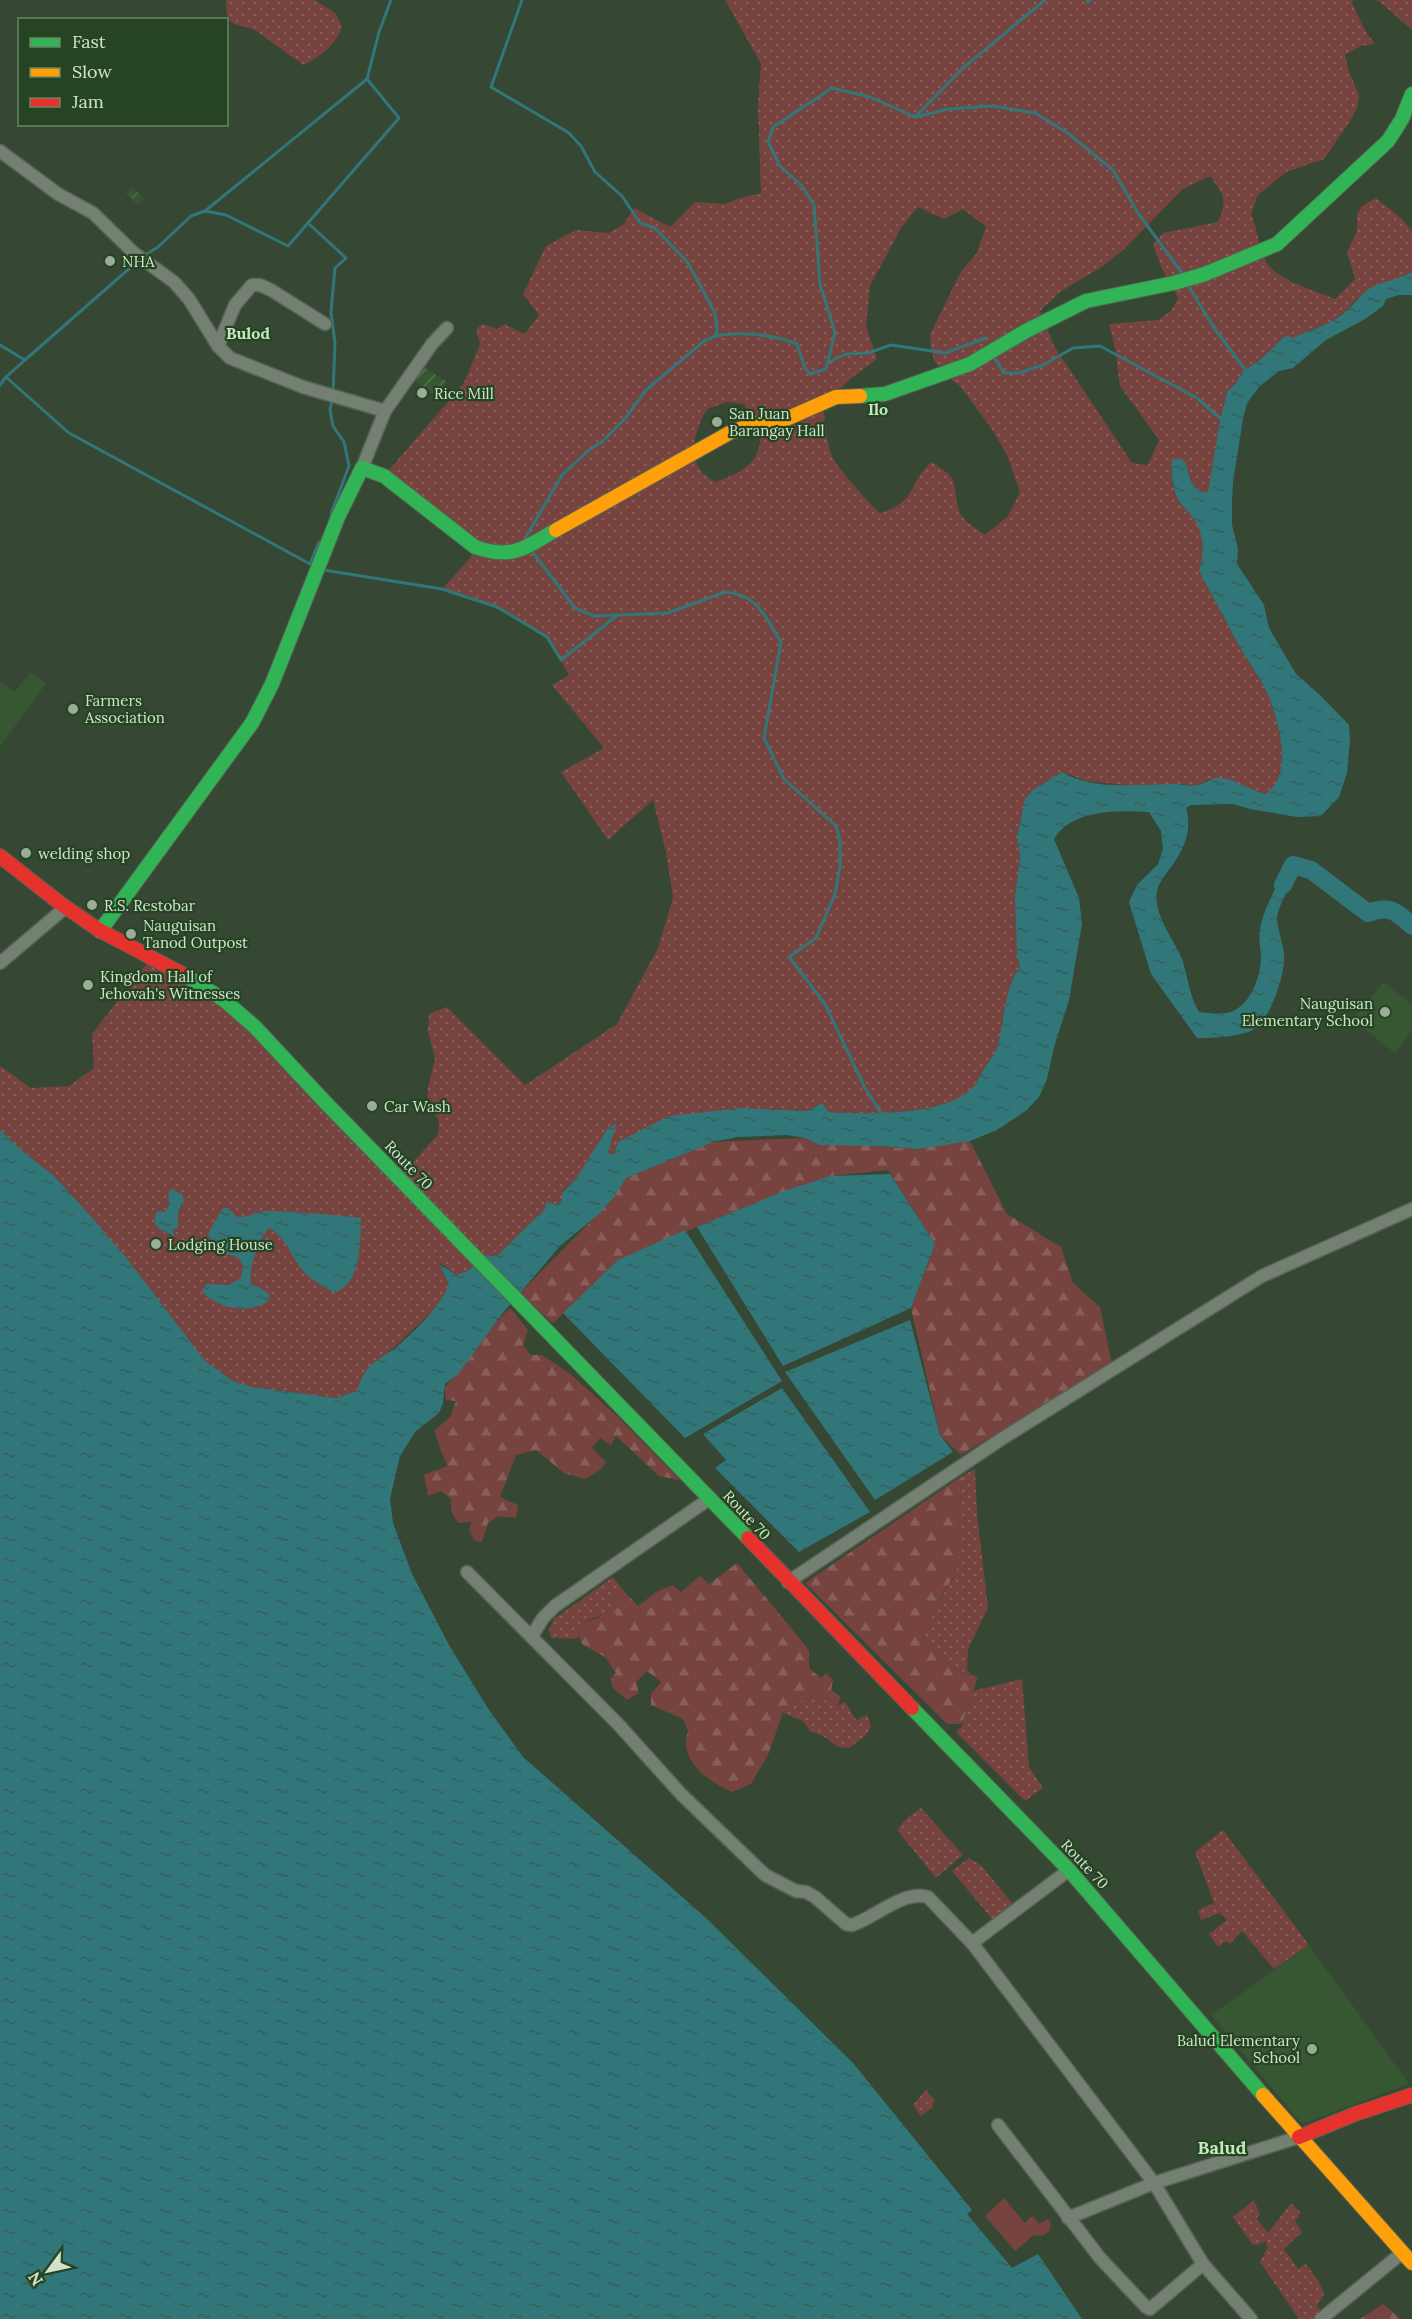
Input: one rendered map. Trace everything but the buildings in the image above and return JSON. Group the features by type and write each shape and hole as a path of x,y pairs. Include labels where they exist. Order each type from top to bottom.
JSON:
{"main road":[{"path":"100,931 252,723 272,684 338,517 362,468 384,476 475,547 486,552 500,554 517,552 731,432 757,423 786,419 837,397 885,394 970,364 1036,325 1086,301 1174,283 1205,274 1277,244 1388,141 1402,118 1412,94"},
{"name":"Route 70","path":"0,856 100,931 208,988 242,1015 1069,1870 1299,2137 1412,2264"},
{"path":"1299,2137 1355,2114 1412,2095"}],"street":[{"path":"0,151 58,194 93,213 134,253 174,282 189,299 218,346 230,358 303,387 385,411"},
{"path":"218,346 235,305 252,285 260,285 271,290 326,324"},
{"path":"362,468 385,411 432,344 447,328"},
{"path":"0,963 66,907"},
{"path":"788,1582 1003,1438 1262,1276 1412,1209"},
{"path":"532,1636 543,1618 555,1606 710,1499"},
{"path":"467,1572 618,1724 681,1794 765,1875 796,1891 806,1892 815,1897 846,1924 852,1925 903,1899 920,1894 928,1897 972,1943 1154,2183 1203,2264 1251,2319"},
{"path":"972,1943 1069,1870"},
{"path":"998,2125 1100,2258 1154,2314 1203,2264"},
{"path":"1068,2217 1154,2183 1299,2137"},
{"path":"1322,2319 1402,2253"}],"shaded area":[{"path":"133,187 144,199 138,205 126,193"},
{"path":"421,365 447,382 440,392 435,389 432,393 412,379"},
{"path":"30,672 46,683 0,747 0,682 15,692"},
{"name":"Nauguisan Elementary School","path":"1384,982 1412,1004 1412,1030 1395,1053 1352,1019"},
{"name":"Balud Elementary School","path":"1309,1945 1409,2084 1302,2124 1211,2015"}],"green space":[{"path":"226,0 315,0 335,13 342,26 336,39 327,50 303,65 255,30 232,23 227,16"},
{"path":"725,0 1353,0 1352,3 1367,34 1375,44 1360,46 1345,55 1349,72 1359,95 1357,108 1324,159 1286,172 1258,195 1251,214 1263,255 1270,267 1287,279 1335,299 1355,279 1347,252 1357,231 1357,214 1362,206 1376,198 1401,218 1412,231 1412,272 1356,299 1345,312 1332,321 1293,338 1286,335 1260,360 1242,372 1227,392 1209,492 1194,486 1184,460 1172,459 1175,492 1195,520 1202,539 1203,552 1199,571 1272,706 1281,747 1280,773 1275,785 1267,794 1209,779 1196,786 1183,784 1133,786 1086,781 1062,772 1033,790 1025,800 1017,837 1020,857 1015,897 1017,957 1020,966 1008,994 997,1048 975,1085 963,1095 947,1103 927,1108 885,1113 829,1112 822,1103 807,1111 742,1108 701,1113 647,1128 618,1142 614,1156 608,1154 615,1124 576,1179 562,1192 563,1201 545,1209 497,1256 487,1255 469,1270 457,1275 440,1263 449,1285 440,1304 361,1379 357,1391 336,1398 252,1387 233,1381 205,1361 194,1349 155,1295 80,1204 53,1175 0,1130 0,1066 31,1088 69,1086 94,1068 92,1034 151,958 208,988 399,1178 438,1134 439,1120 427,1106 428,1087 435,1059 428,1031 429,1014 447,1007 525,1085 617,1024 658,948 673,898 666,852 653,800 608,840 561,772 604,748 552,685 569,675 547,637 497,607 442,589 471,557 475,547 384,476 464,383 480,344 476,329 483,324 497,329 504,324 525,334 539,315 523,294 546,246 576,230 609,233 624,224 634,208 670,227 695,202 724,204 750,195 761,194 758,106 761,64","holes":["1210,176 1224,202 1218,222 1163,233 1153,245 1162,269 1178,298 1171,311 1158,320 1109,324 1120,386 1159,440 1148,465 1132,463 1054,346 1040,311 1060,292 1103,266 1123,250 1183,189","918,207 944,219 963,209 986,227 976,254 960,273 930,335 935,362 948,377 960,386 991,428 1007,455 1020,492 1008,516 985,535 962,516 952,479 931,462 906,498 892,509 880,513 840,469 830,450 823,405 850,379 877,359 866,326 870,286 901,228","727,402 744,404 759,429 758,450 749,465 715,482 700,470 694,455 697,431 707,409","176,1191 182,1194 183,1204 178,1212 178,1224 171,1236 157,1227 169,1206 170,1198"]},
{"path":"1374,0 1412,0 1412,30 1379,1"},
{"path":"805,1138 899,1148 970,1141 1007,1214 1061,1247 1073,1283 1100,1307 1112,1364 961,1455 940,1435 911,1308 935,1244 888,1170 831,1176 745,1207 618,1260 553,1323 519,1294 608,1204 626,1178 713,1142"},
{"path":"510,1308 528,1330 523,1345 531,1355 542,1355 569,1373 617,1416 680,1480 659,1476 616,1436 611,1445 600,1438 592,1448 606,1462 600,1470 585,1479 564,1473 536,1450 516,1455 500,1497 518,1505 516,1518 498,1516 488,1523 482,1542 475,1541 469,1530 472,1522 458,1523 451,1511 451,1499 441,1491 428,1496 424,1475 447,1466 434,1431 450,1417 456,1401 446,1400 445,1387"},
{"path":"975,1469 977,1514 988,1608 968,1649 967,1669 971,1674 954,1669 922,1640 936,1607 953,1578 962,1476"},
{"path":"962,1476 957,1571 941,1597 922,1640 954,1669 978,1677 962,1724 947,1724 805,1583"},
{"path":"737,1563 806,1646 809,1651 809,1668 821,1678 826,1673 833,1680 831,1690 841,1697 837,1707 815,1695 783,1713 768,1755 751,1784 732,1792 705,1776 691,1761 686,1742 688,1731 683,1719 651,1705 651,1694 661,1682 647,1671 636,1682 639,1693 627,1700 613,1688 610,1679 616,1673 605,1657 582,1644 578,1635 582,1623 598,1618 604,1612 617,1618 612,1601 622,1589 638,1606 656,1592 673,1585 681,1592 700,1576 709,1584"},
{"path":"613,1577 622,1589 612,1601 618,1618 603,1614 582,1623 577,1639 551,1638 549,1630 554,1619"},
{"path":"1022,1679 1029,1767 1043,1788 1025,1801 956,1732 962,1726 973,1691"},
{"path":"815,1695 837,1706 845,1702 856,1720 867,1715 871,1726 866,1735 849,1748 838,1747 823,1736 810,1731 803,1721 783,1713"},
{"path":"921,1808 963,1855 936,1878 897,1830 907,1818"},
{"path":"1223,1830 1309,1945 1274,1969 1242,1931 1230,1944 1226,1941 1218,1947 1209,1934 1227,1920 1220,1913 1201,1920 1198,1910 1214,1903 1195,1852"},
{"path":"969,1858 982,1866 1015,1907 992,1919 952,1871"},
{"path":"926,2090 935,2101 932,2104 933,2107 921,2116 913,2105"},
{"path":"1004,2198 1025,2223 1030,2217 1034,2217 1039,2224 1048,2219 1051,2224 1048,2232 1040,2236 1034,2235 1015,2251 985,2216"},
{"path":"1254,2200 1260,2215 1256,2218 1268,2233 1291,2203 1301,2213 1295,2221 1302,2232 1284,2249 1298,2269 1306,2264 1319,2282 1324,2294 1317,2306 1323,2313 1316,2319 1299,2319 1260,2262 1267,2248 1266,2241 1257,2245 1252,2244 1233,2217"},
{"path":"1383,2304 1401,2319 1360,2319"}],"water":[{"path":"1412,272 1412,295 1398,295 1386,299 1383,306 1365,319 1326,340 1293,368 1279,371 1259,387 1247,403 1243,419 1232,502 1232,525 1238,549 1237,564 1264,605 1269,628 1296,674 1349,725 1347,773 1339,797 1321,816 1297,817 1233,804 1191,805 1186,808 1188,825 1185,841 1178,857 1160,883 1157,900 1161,918 1182,959 1191,993 1199,1012 1219,1014 1231,1012 1244,1003 1253,990 1261,958 1259,933 1261,923 1272,895 1293,865 1295,876 1281,903 1277,919 1284,963 1276,994 1262,1022 1256,1028 1244,1033 1197,1038 1151,974 1129,902 1137,885 1158,864 1163,849 1161,831 1149,812 1110,812 1072,822 1054,839 1079,898 1082,924 1069,1000 1054,1047 1047,1079 1039,1097 1027,1110 997,1130 970,1141 918,1149 820,1145 805,1138 787,1135 737,1137 713,1142 626,1178 614,1197 599,1214 560,1246 502,1314 458,1374 445,1384 443,1403 439,1413 415,1432 400,1456 390,1499 393,1523 412,1574 449,1645 487,1707 523,1757 705,1917 853,2063 972,2210 967,2214 1012,2268 1038,2254 1082,2319 0,2319 0,1130 53,1175 80,1204 128,1260 205,1361 233,1381 252,1387 336,1398 357,1391 370,1366 401,1343 434,1309 449,1285 439,1264 457,1275 469,1270 487,1255 497,1256 545,1209 547,1201 555,1205 562,1201 562,1193 576,1179 608,1128 616,1124 608,1153 614,1155 618,1142 669,1116 742,1108 807,1111 822,1103 829,1112 885,1113 927,1108 947,1103 963,1095 975,1085 997,1048 1008,994 1020,966 1017,957 1015,897 1020,857 1017,837 1025,799 1033,790 1062,772 1088,782 1117,785 1196,786 1219,778 1231,780 1266,794 1275,785 1280,774 1282,747 1272,706 1199,571 1203,551 1201,537 1197,524 1176,495 1172,477 1172,459 1184,460 1194,486 1208,492 1227,392 1242,372 1260,360 1286,335 1293,338 1326,324 1344,313 1372,287"},
{"path":"890,1174 935,1244 911,1308 783,1366 697,1227 784,1191 831,1176"},
{"path":"172,1189 182,1194 184,1200 178,1212 178,1228 173,1229 174,1236 159,1229 154,1221 157,1211 164,1212 168,1208 168,1193"},
{"path":"228,1208 237,1217 268,1211 361,1218 358,1261 355,1271 343,1288 334,1293 307,1275 281,1238 269,1228 255,1255 250,1278 251,1285 269,1294 269,1300 262,1305 244,1308 234,1308 216,1302 202,1291 206,1284 229,1285 241,1278 243,1266 238,1257 218,1252 208,1234 222,1209"},
{"path":"685,1230 782,1381 685,1438 563,1313 618,1260"},
{"path":"910,1320 940,1435 953,1452 875,1500 785,1372"},
{"path":"782,1388 870,1512 799,1552 715,1468 726,1460 703,1434"}],"waterway":[{"path":"145,255 158,247 191,216 205,211 367,79 379,32 391,0"},
{"path":"522,0 491,87 569,133 581,146 595,172 622,196 640,223 655,228 688,263 715,313 717,330 715,335"},
{"path":"527,535 562,475 589,450 603,441 627,416 646,390 704,341 713,337 737,334 776,338 797,344 805,368 810,374 826,369 835,332 820,284 814,205 802,186 780,166 768,142 773,127 832,88 870,97 915,117 963,68 1045,0"},
{"path":"1087,0 1088,2 1091,0"},
{"path":"205,211 226,215 288,246 399,118 367,79"},
{"path":"915,117 949,109 992,106 1035,113 1069,134 1113,170 1138,213 1182,273"},
{"path":"308,223 346,258 335,268 331,312 335,343 333,393"},
{"path":"0,345 25,360 139,260"},
{"path":"1188,285 1214,328 1247,372"},
{"path":"829,362 846,354 868,353 891,345 945,353 986,338"},
{"path":"993,356 1004,373 1019,373 1043,365 1073,348 1100,346 1197,398 1222,420"},
{"path":"0,385 25,360"},
{"path":"6,377 69,433 310,564 319,542"},
{"path":"331,514 349,466 344,442 333,426 330,410 332,399"},
{"path":"531,550 575,608 594,616 668,613 725,592 746,598 760,609 770,624 781,642 764,738 784,779 836,826 840,841 840,866 835,894 816,938 789,957 825,1004 865,1088 883,1116"},
{"path":"324,570 442,589 497,607 547,637 561,660 615,617"},
{"path":"1283,885 1293,865 1311,870 1368,913 1382,910 1392,911 1412,926"}],"traffic: fast":[{"path":"860,396 885,394 970,364 1026,331 1086,301 1174,283 1205,274 1277,244 1388,141 1402,119 1412,94"},
{"path":"100,931 252,723 272,684 338,517 362,468 384,476 475,547 488,551 509,552 527,547 556,530"},
{"path":"186,976 224,1000 255,1027 748,1538"},
{"path":"912,1708 1069,1870 1263,2095"}],"traffic: slow":[{"path":"556,530 731,432 757,423 786,419 836,397 860,396"},
{"path":"1263,2095 1412,2263"}],"traffic: jam":[{"path":"0,856 61,904 99,930 186,976"},
{"path":"748,1538 912,1708"},
{"path":"1299,2137 1355,2114 1412,2095"}],"place":[{"name":"NHA","path":"110,261"},
{"name":"Rice Mill","path":"422,393"},
{"name":"San Juan Barangay Hall","path":"717,422"},
{"name":"Farmers Association","path":"73,709"},
{"name":"welding shop","path":"26,853"},
{"name":"R.S. Restobar","path":"92,905"},
{"name":"Nauguisan Tanod Outpost","path":"131,934"},
{"name":"Kingdom Hall of Jehovah's Witnesses","path":"88,985"},
{"name":"Nauguisan Elementary School","path":"1385,1012"},
{"name":"Car Wash","path":"372,1106"},
{"name":"Lodging House","path":"156,1244"},
{"name":"Balud Elementary School","path":"1312,2049"}],"district":[{"name":"Bulod","path":"248,333"},
{"name":"Ilo","path":"878,409"},
{"name":"Balud","path":"1222,2147"}]}
